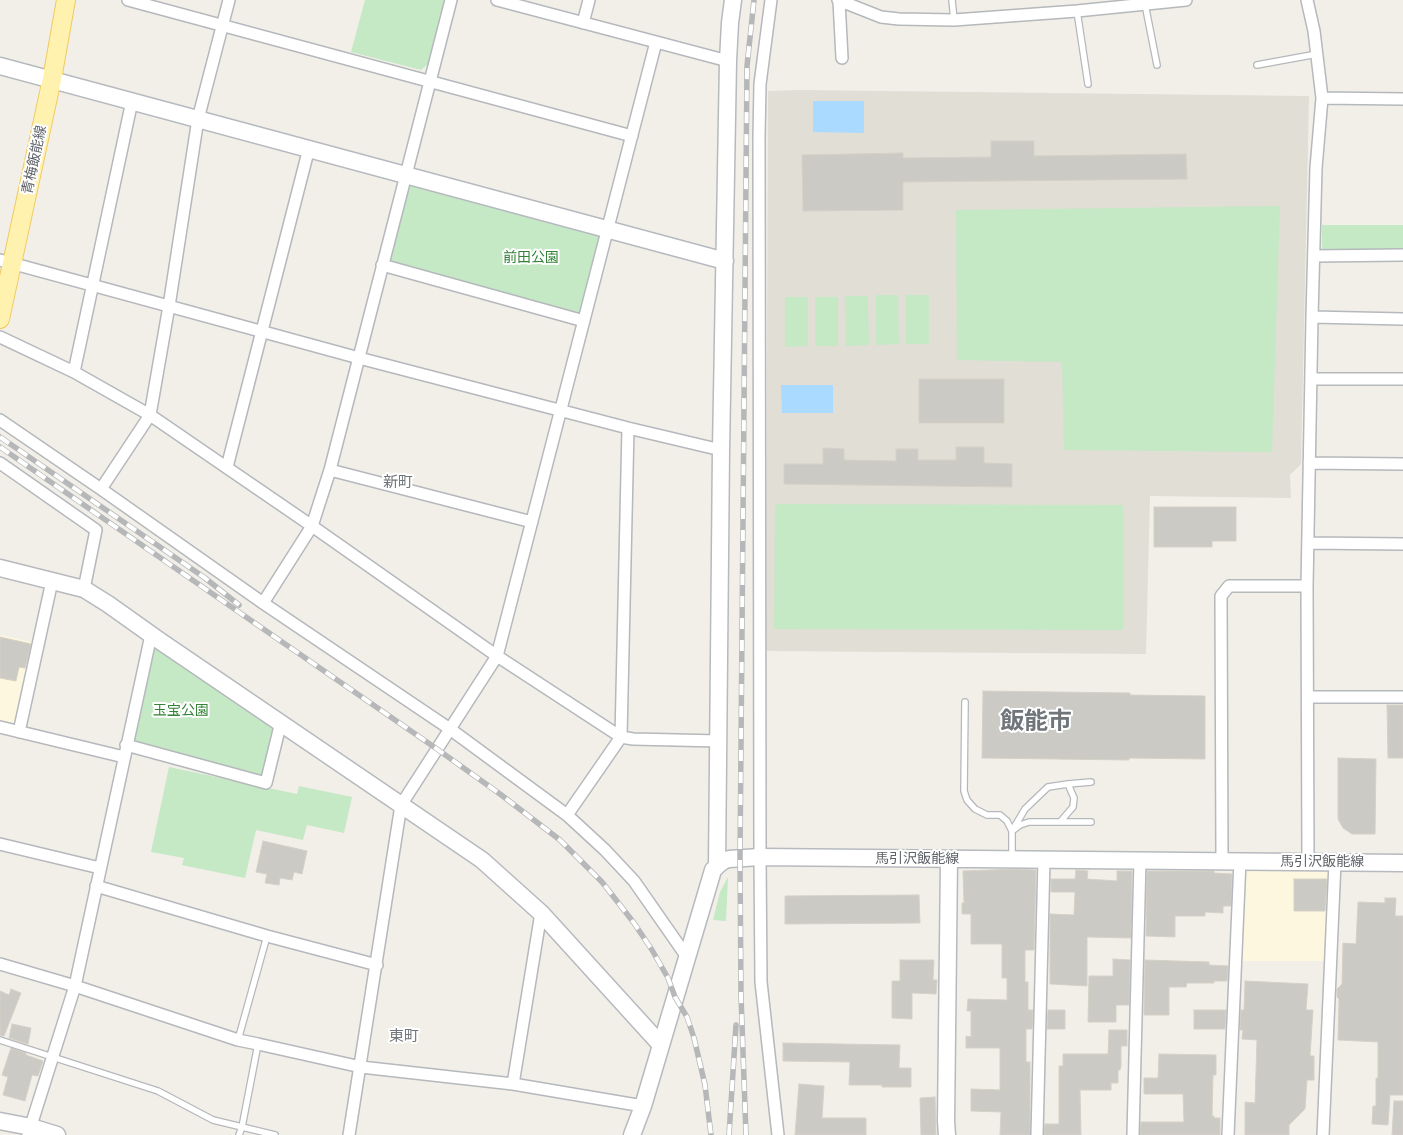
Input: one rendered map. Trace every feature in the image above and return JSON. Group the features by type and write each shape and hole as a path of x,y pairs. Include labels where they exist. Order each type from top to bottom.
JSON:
{"main road":[{"name":"青梅飯能線","path":"0,319 6,262 52,79 66,0"}],"street":[{"path":"128,0 632,136"},
{"path":"101,488 150,415 198,118 230,0"},
{"path":"263,603 312,526 330,470 451,0"},
{"path":"497,0 728,61"},
{"path":"583,23 589,0"},
{"path":"632,1135 713,870 717,866 721,450 728,61 733,0"},
{"path":"771,0 760,84 759,137 760,857 761,982 778,1135"},
{"path":"842,58 839,0 881,17 954,20 1076,6 1123,3 1145,4 1184,0"},
{"path":"1307,0 1314,31 1322,98 1316,168 1307,586 1308,862"},
{"path":"349,1135 401,805 497,656 656,42"},
{"path":"0,66 725,261"},
{"path":"1322,98 1403,99"},
{"path":"74,372 132,101"},
{"path":"227,467 309,148"},
{"path":"1314,256 1403,255"},
{"path":"6,262 359,358 561,411 721,450"},
{"path":"382,265 584,321"},
{"path":"1312,317 1403,319"},
{"path":"0,337 74,372 150,415 497,656 621,737 633,739 719,741"},
{"path":"1311,379 1403,379"},
{"path":"0,420 101,488 263,603 450,729 567,814 605,850 634,882 687,957"},
{"path":"567,814 621,737 628,428"},
{"path":"0,463 96,530 84,589"},
{"path":"1310,463 1403,464"},
{"path":"330,470 532,522"},
{"path":"1308,543 1403,544"},
{"path":"0,568 84,589 482,860 541,914 661,1045"},
{"path":"19,732 52,581"},
{"path":"1222,861 1221,596 1229,586 1307,586"},
{"path":"29,1131 75,986 151,635"},
{"path":"1308,697 1403,697"},
{"path":"126,745 266,783 281,722"},
{"path":"0,727 124,758"},
{"path":"0,844 100,868"},
{"name":"馬引沢飯能線","path":"717,866 729,859 760,857 1403,862"},
{"path":"947,1135 950,859"},
{"path":"1037,1135 1044,860"},
{"path":"1133,1135 1140,860"},
{"path":"1228,1135 1240,861"},
{"path":"1323,1135 1335,862"},
{"path":"96,886 267,936 377,965"},
{"path":"513,1084 541,914"},
{"path":"0,964 75,986 238,1040 361,1067 513,1084 642,1106"},
{"path":"0,1121 29,1131 56,1135"}],"lane":[{"path":"952,0 954,20"},
{"path":"1145,4 1157,65"},
{"path":"1076,6 1088,84"},
{"path":"1257,64 1317,54"},
{"path":"965,702 964,791 967,800 975,809 987,815 1000,816 1007,821 1012,831 1012,860"},
{"path":"1012,831 1025,809 1048,787 1092,782"},
{"path":"1060,822 1073,807 1074,798 1068,784"},
{"path":"1012,831 1020,825 1029,822 1092,822"},
{"path":"238,1040 267,936"},
{"path":"0,1040 158,1090 213,1120 275,1135"},
{"path":"239,1135 242,1128 258,1044"}],"shaded area":[{"path":"768,91 1309,96 1301,464 1290,475 1291,498 1150,496 1146,654 766,651"},
{"path":"0,635 36,643 18,722 10,725 0,723"},
{"path":"1244,869 1331,870 1327,961 1240,961"}],"green space":[{"path":"365,0 445,0 428,64 421,70 351,52"},
{"name":"前田公園","path":"406,175 608,229 584,321 382,265"},
{"path":"1280,206 1272,452 1064,450 1062,362 957,360 956,210"},
{"path":"1322,225 1403,225 1403,249 1322,249"},
{"path":"876,295 898,295 899,344 876,345"},
{"path":"906,295 929,295 929,344 906,344"},
{"path":"845,296 868,296 869,345 846,346"},
{"path":"785,297 808,297 808,346 785,347"},
{"path":"815,297 838,297 838,346 815,346"},
{"path":"775,504 1123,505 1123,630 774,629"},
{"name":"玉宝公園","path":"160,641 281,722 266,783 126,745 149,644"},
{"path":"169,767 297,794 299,786 352,797 344,833 307,825 303,840 256,830 245,878 182,865 184,858 151,852"},
{"path":"728,877 726,921 713,920 720,892"}],"water":[{"path":"813,101 864,101 864,133 813,132"},
{"path":"781,385 833,385 833,413 782,413"}],"building":[{"path":"991,141 1034,141 1034,156 1186,154 1187,179 903,182 903,210 803,211 802,155 903,153 903,158 991,157"},
{"path":"919,379 1004,379 1004,423 919,423"},
{"path":"956,447 984,447 984,463 1012,464 1012,487 784,484 784,464 823,464 823,448 844,449 844,460 896,461 896,449 918,449 918,460 956,460"},
{"path":"1154,507 1236,507 1236,541 1212,541 1212,547 1154,547"},
{"path":"0,637 31,644 25,668 19,667 16,681 0,678"},
{"path":"983,691 1205,696 1205,759 982,758"},
{"path":"1387,705 1403,705 1403,758 1388,758"},
{"path":"1338,758 1376,759 1375,834 1352,834 1343,828 1338,819"},
{"path":"263,841 307,851 302,874 294,872 292,880 280,878 279,885 265,883 267,874 256,872"},
{"path":"1036,870 1034,950 1025,950 1025,982 1028,982 1028,1010 1033,1010 1032,1029 1026,1029 1026,1062 1030,1062 1030,1135 1000,1135 1001,1112 971,1111 971,1089 1000,1090 1000,1048 966,1048 966,1036 971,1037 971,1011 967,1011 968,999 1007,1000 1007,978 1002,978 1002,944 971,944 971,914 962,914 962,903 964,903 963,871"},
{"path":"1076,870 1088,871 1087,879 1117,881 1117,871 1132,871 1131,938 1087,937 1087,986 1050,984 1050,914 1074,915 1075,892 1051,892 1051,879 1075,879"},
{"path":"1147,871 1214,871 1214,873 1232,874 1231,906 1223,906 1223,913 1205,912 1205,916 1175,916 1175,937 1146,936"},
{"path":"1294,879 1327,879 1325,911 1294,911"},
{"path":"919,895 920,923 785,924 785,896"},
{"path":"1385,898 1396,898 1395,916 1403,916 1403,1095 1390,1095 1388,1125 1372,1124 1373,1106 1376,1106 1378,1042 1338,1040 1339,999 1337,997 1337,989 1342,984 1343,943 1356,944 1358,902 1385,903"},
{"path":"1113,959 1130,960 1129,1005 1116,1005 1116,1022 1088,1022 1089,976 1113,976"},
{"path":"900,960 934,960 933,980 937,980 936,994 912,993 912,1019 892,1018 892,981 900,981"},
{"path":"1145,960 1209,962 1209,965 1228,966 1227,981 1187,983 1186,987 1169,987 1169,1015 1144,1015"},
{"path":"1245,981 1308,984 1306,1010 1313,1010 1310,1056 1314,1056 1314,1080 1307,1080 1305,1109 1289,1125 1289,1135 1245,1135 1245,1102 1255,1103 1257,1040 1242,1039 1243,1030 1240,1030 1241,1010 1244,1010"},
{"path":"11,989 21,993 4,1036 0,1035 0,991 9,995"},
{"path":"1048,1010 1065,1010 1065,1029 1047,1029"},
{"path":"1194,1010 1226,1010 1225,1029 1194,1029"},
{"path":"12,1024 31,1028 28,1044 9,1038"},
{"path":"1109,1030 1127,1030 1127,1046 1121,1046 1121,1066 1120,1070 1118,1070 1118,1083 1111,1083 1111,1090 1080,1090 1081,1135 1044,1135 1045,1124 1059,1124 1059,1066 1063,1066 1063,1054 1108,1054"},
{"path":"783,1043 900,1045 899,1068 911,1068 911,1087 849,1085 850,1062 783,1061"},
{"path":"11,1048 43,1061 38,1076 32,1075 25,1101 3,1095 8,1077 2,1075"},
{"path":"1159,1054 1216,1055 1216,1075 1213,1075 1212,1116 1220,1118 1220,1135 1140,1135 1141,1122 1184,1122 1183,1094 1144,1094 1144,1078 1158,1078"},
{"path":"799,1084 824,1086 822,1118 866,1118 866,1135 795,1135"},
{"path":"935,1097 936,1135 921,1135 920,1098"},
{"path":"1394,1101 1403,1101 1403,1135 1392,1135"}],"railway":[{"path":"746,1135 741,996 740,857 747,66 754,0"},
{"path":"0,437 205,578 239,605"},
{"path":"0,447 437,749 560,840 602,882 634,923 668,978 675,997 687,1017 694,1038 705,1085 711,1135"},
{"path":"729,1135 736,1025"}],"district":[{"name":"新町","path":"398,483"},
{"name":"飯能市","path":"1036,723"},
{"name":"東町","path":"404,1037"}]}
